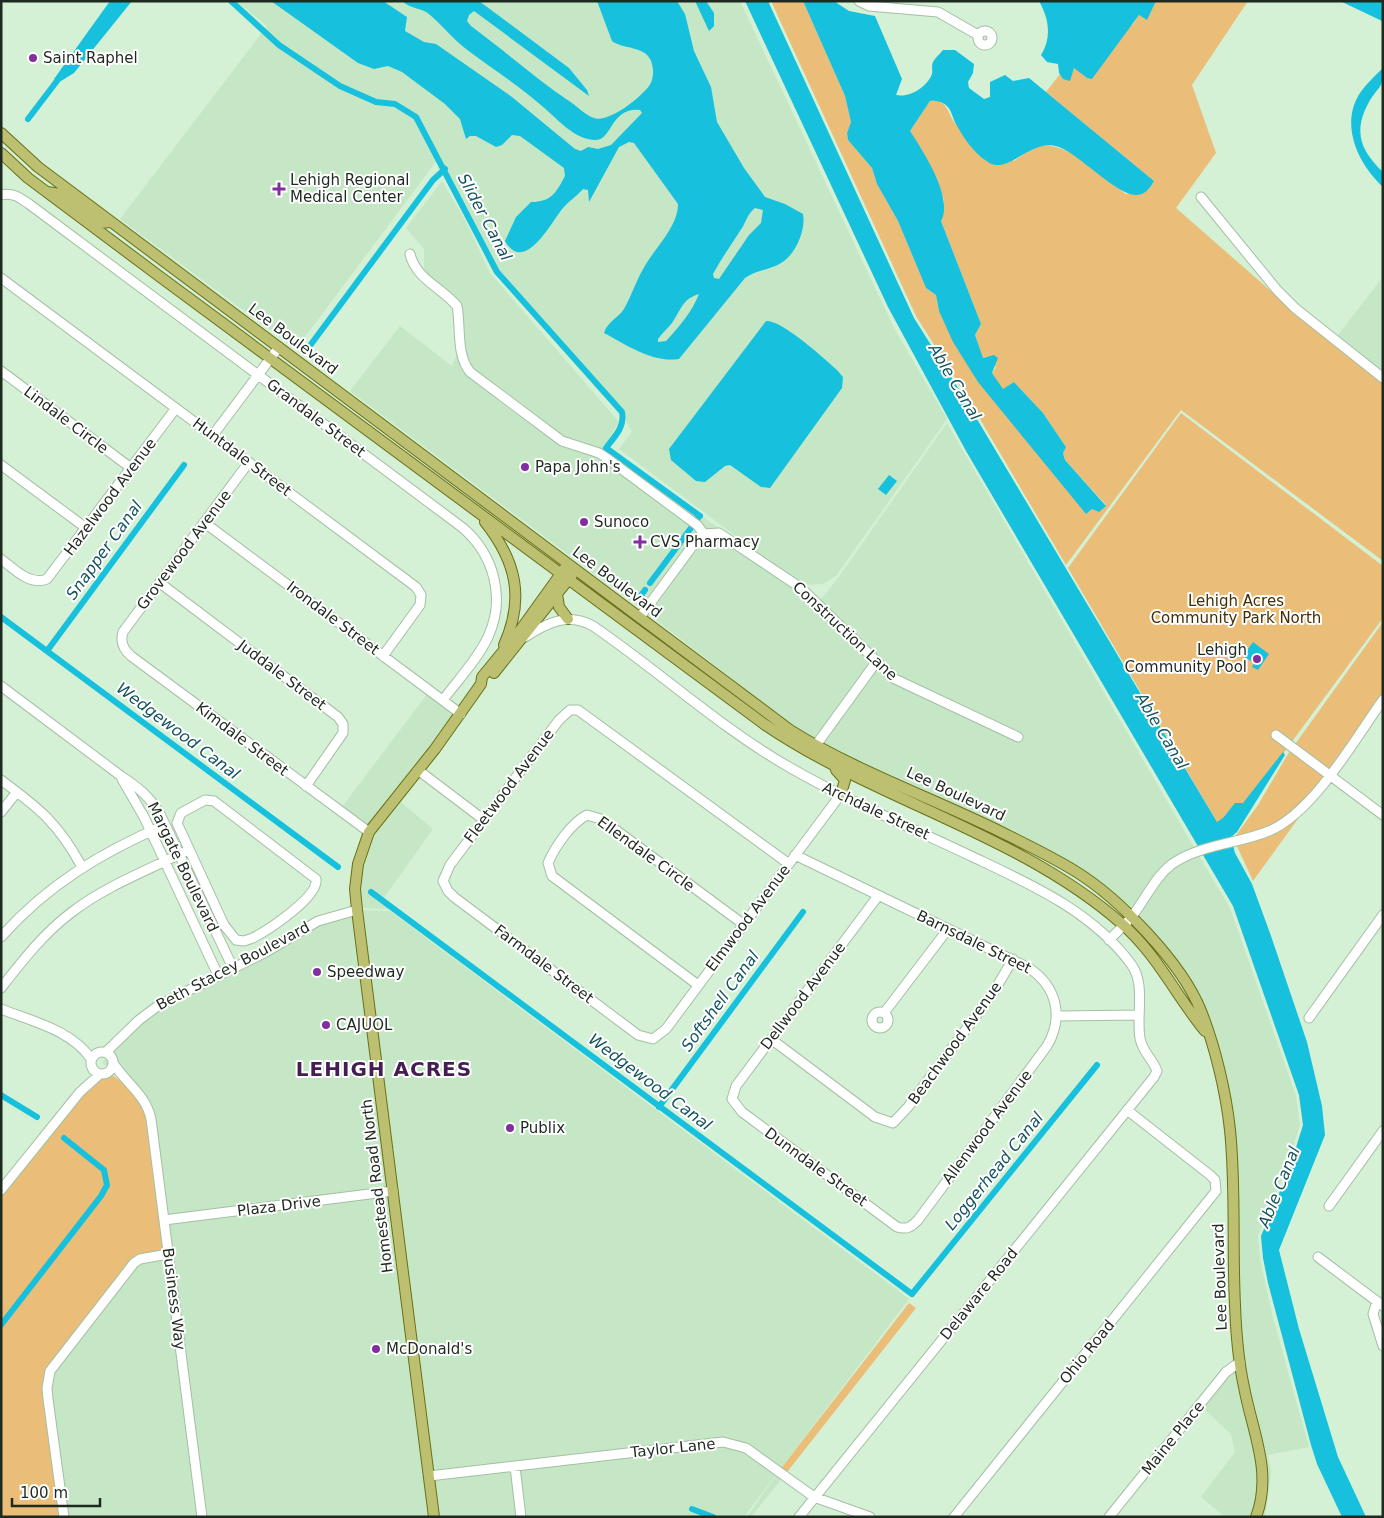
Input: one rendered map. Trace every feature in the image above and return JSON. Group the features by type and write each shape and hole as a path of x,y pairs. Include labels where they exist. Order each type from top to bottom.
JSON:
{"main road":[{"name":"Lee Boulevard","path":"1,133 38,167 110,222 640,617 790,730 830,764 990,840 1068,882 1124,925 1147,950 1209,1036"},
{"name":"Lee Boulevard","path":"1,153 46,192 764,724 814,750 946,806 1075,872 1132,916 1186,984 1201,1010 1223,1090 1230,1134 1235,1306 1240,1362 1263,1470 1260,1503 1256,1517"},
{"path":"46,192 61,194 100,223 110,222"},
{"path":"360,425 374,427 432,469 442,474 447,472"},
{"path":"460,499 482,518 497,537 506,552 514,576 514,616 508,635 495,661"},
{"name":"Homestead Road North","path":"434,1517 356,910 355,889 358,864 369,832 461,714 482,682 482,677 572,566"},
{"name":"Homestead Road North","path":"482,682 491,677 525,637 557,594 565,576"},
{"path":"557,594 559,607 568,619"},
{"path":"681,663 694,666 714,680 722,680"},
{"path":"830,764 844,778 841,794"},
{"path":"841,794 854,783 863,780"},
{"path":"888,792 900,792 940,810 946,806"}],"street":[{"path":"859,1 869,6 938,12 978,35"},
{"name":"Grandale Street","path":"5,194 29,204 463,528 486,555 495,584 495,617 483,646 443,700"},
{"path":"1201,197 1295,308 1383,378"},
{"path":"410,254 425,279 457,306 462,356 464,366 470,372 562,441 598,453 608,459 697,525 704,534 692,546 640,617"},
{"name":"Huntdale Street","path":"1,278 416,587 421,596 420,605 383,656"},
{"path":"213,435 278,347"},
{"name":"Lindale Circle","path":"1,372 131,468"},
{"name":"Hazelwood Avenue","path":"1,559 28,579 40,582 47,580 176,408"},
{"name":"Grovewood Avenue","path":"121,640 123,632 249,462"},
{"path":"1,465 86,528"},
{"name":"Irondale Street","path":"205,523 461,714"},
{"name":"Construction Lane","path":"704,534 712,532 728,537 801,588 902,683 1018,738"},
{"name":"Juddale Street","path":"160,583 338,717 343,724 344,733 306,786"},
{"path":"525,637 549,623 568,619"},
{"name":"Archdale Street","path":"568,619 580,620 593,626 774,758 841,794 1050,895 1072,909 1109,940 1131,964 1137,975 1138,1015 1142,1048 1157,1071"},
{"name":"Kimdale Street","path":"121,640 125,650 131,656 369,832"},
{"path":"814,750 877,661"},
{"name":"Margate Boulevard","path":"1,686 145,793 165,825 234,968"},
{"path":"1109,940 1132,916 1165,870 1192,853 1268,832 1290,820 1304,808 1383,700"},
{"name":"Fleetwood Avenue","path":"443,881 445,873 484,820 563,715 570,710 578,710 587,714 789,864"},
{"path":"1276,735 1383,815"},
{"path":"418,770 484,820"},
{"name":"Margate Boulevard","path":"121,776 165,861 218,975"},
{"path":"1,780 51,819 67,841 82,867"},
{"path":"1,812 17,792"},
{"name":"Elmwood Avenue","path":"652,1039 666,1029 841,794"},
{"path":"209,799 316,879 315,890 302,902 253,938 244,941 236,940 224,925 180,830 177,818 181,813 209,799"},
{"name":"Ellendale Circle","path":"698,985 552,876 548,863 568,833 579,819 587,815 595,816 743,924"},
{"path":"1,937 43,894 82,867 165,825"},
{"path":"1,988 38,942 73,911 103,891 189,850"},
{"name":"Barnsdale Street","path":"795,856 1029,968 1043,979 1051,991 1058,1016"},
{"name":"Farmdale Street","path":"443,881 448,891 454,897 638,1035 652,1039"},
{"name":"Dellwood Avenue","path":"732,1099 736,1086 878,896"},
{"name":"Beth Stacey Boulevard","path":"98,1055 120,1040 139,1020 159,1005 266,952 318,921 356,910"},
{"path":"1309,1018 1383,915"},
{"path":"214,930 224,925"},
{"path":"884,1013 948,929"},
{"name":"Beachwood Avenue","path":"771,1039 876,1117 893,1123 908,1107 993,994 1013,959"},
{"path":"1,1009 45,1025 98,1055 99,1072 80,1092 1,1190"},
{"path":"1058,1016 1138,1015"},
{"name":"Allenwood Avenue","path":"904,1229 912,1226 918,1220 1047,1046 1058,1016"},
{"name":"Beth Stacey Boulevard","path":"99,1072 111,1070 120,1040"},
{"name":"Business Way","path":"98,1055 113,1061 122,1076 142,1095 150,1111 202,1517"},
{"name":"Delaware Road","path":"799,1517 1157,1071"},
{"name":"Business Way","path":"99,1072 116,1076 132,1086"},
{"name":"Dunndale Street","path":"732,1099 742,1112 897,1227 904,1229"},
{"name":"Ohio Road","path":"954,1517 1214,1195 1216,1186 1210,1175 1126,1110"},
{"path":"1329,1206 1383,1131"},
{"name":"Plaza Drive","path":"164,1220 393,1191"},
{"path":"64,1517 47,1394 50,1371 134,1264 140,1259 168,1254"},
{"path":"1318,1257 1380,1304 1373,1314 1383,1346"},
{"name":"Maine Place","path":"1109,1517 1226,1372 1240,1362"},
{"name":"Taylor Lane","path":"429,1476 723,1442 734,1444 752,1452 814,1497 870,1517"},
{"path":"516,1467 521,1517"}],"shaded area":[{"path":"236,1 740,1 894,328 947,419 836,576 823,584 807,585 787,574 619,449 632,432 626,421 492,271 442,162 420,144 438,159 296,349 120,219 267,26"},
{"path":"442,181 465,220 490,273 619,422 606,444 818,603 838,578 947,423 1195,849 1189,850 1132,911 1104,888 945,802 807,737 753,699 729,676 648,614 350,391 400,326 452,366 458,351 455,304 432,281 424,269 424,249 406,228"},
{"path":"1383,277 1383,377 1334,340"},
{"path":"431,689 460,710 366,831 339,811"},
{"path":"398,800 433,829 383,899 581,1048 580,1050 392,909 360,908 359,880 368,841"},
{"path":"1198,854 1230,908 1296,1096 1300,1125 1286,1170 1258,1236 1260,1259 1273,1318 1309,1447 1268,1455 1271,1472 1265,1517 1259,1517 1262,1510 1252,1409 1240,1335 1236,1172 1204,1009 1136,915 1162,878 1174,867"},
{"path":"357,910 390,911 909,1299 744,1517 64,1517 47,1388 132,1086 102,1063 139,1020 309,925"},
{"path":"1236,1362 1257,1454 1260,1486 1252,1517 1225,1517 1201,1497 1235,1452 1231,1434 1202,1407"},
{"path":"779,1471 784,1476 751,1517 747,1517"}],"green space":[{"path":"771,1 803,1 845,96 851,122 847,133 848,140 872,168 877,184 898,221 926,288 936,295 939,311 1086,514 1092,509 1106,505 1065,460 1063,453 1066,447 1043,413 1014,382 1003,390 992,373 996,367 986,356 983,359 975,335 981,324 941,221 944,200 938,182 910,131 930,101 941,102 957,125 963,130 1014,161 1033,148 1057,147 1082,160 1126,194 1148,190 1154,181 1046,92 1060,74 1063,79 1074,68 1133,24 1139,15 1147,19 1156,1 1248,1 1192,85 1216,153 1176,208 1280,299 1383,377 1383,561 1181,410 1066,565 967,397 916,316"},
{"name":"Lehigh Acres Community Park North","path":"1181,413 1383,566 1383,618 1224,834 1068,568"},
{"path":"1383,622 1383,694 1311,794 1295,812 1261,831 1234,838 1258,805 1288,754"},
{"path":"1300,816 1253,881 1236,844 1285,827"},
{"path":"111,1074 131,1089 147,1112 165,1251 140,1256 47,1370 61,1517 1,1517 1,1195 80,1096 102,1078"},
{"path":"909,1303 916,1308 784,1476 779,1471"}],"water":[{"path":"110,1 132,1 74,73 61,81 54,79"},
{"path":"271,1 383,1 407,17 405,31 424,42 436,44 512,97 575,149 581,151 588,147 598,149 611,145 642,113 640,110 630,110 623,113 601,139 581,137 573,133 524,91 466,49 429,14 402,1 479,1 569,68 587,90 589,96 474,11 469,15 467,21 471,26 586,114 600,119 616,113 639,97 651,83 653,70 651,61 644,53 612,41 597,1 677,1 685,14 694,51 711,87 717,122 744,168 765,197 785,204 803,214 803,227 799,241 791,254 781,263 745,278 679,359 669,360 649,356 604,333 605,329 624,309 643,269 671,228 677,212 678,204 634,143 629,142 619,147 589,202 588,190 583,189 563,208 545,234 529,249 521,252 513,250 505,241 516,217 531,202 538,202 552,195 565,176 564,168 520,136 512,135 502,145 496,147 476,136 470,136 466,139 460,119 445,104 402,72 388,66 374,69 358,63","holes":["755,208 763,210 761,223 749,235 719,279 714,278 713,274 716,268","699,294 689,313 676,330 666,341 658,342 658,339 672,323 685,302"]},
{"path":"695,1 706,1 714,13 714,26 709,31"},
{"name":"Able Canal","path":"745,1 768,1 914,318 965,399 1217,822 1223,818 1235,803 1243,803 1283,752 1285,755 1237,832 1231,837 1235,853 1252,884 1307,1042 1322,1106 1325,1135 1279,1250 1299,1329 1338,1457 1366,1517 1342,1517 1317,1464 1268,1283 1261,1236 1289,1170 1303,1125 1299,1095 1233,906 966,451 888,307"},
{"path":"803,1 834,1 849,11 875,16 902,79 896,95 907,95 922,87 930,79 934,60 943,50 955,50 974,64 973,73 968,82 969,88 984,99 990,97 990,82 1005,75 1013,81 1029,78 1154,181 1145,192 1137,195 1129,194 1110,183 1068,151 1049,145 1039,147 1012,161 996,165 988,162 974,150 959,130 948,107 937,101 930,101 910,131 929,162 940,188 944,211 941,221 981,324 975,335 983,358 994,355 998,358 992,373 1003,389 1014,382 1043,413 1066,447 1063,453 1065,460 1106,506 1099,512 1092,509 1086,514 978,382 953,342 939,311 936,295 926,288 898,221 877,184 872,168 848,140 847,133 851,122 845,96"},
{"path":"1039,1 1156,1 1147,20 1139,15 1092,79 1087,78 1074,68 1070,81 1063,79 1059,73 1058,64 1047,62 1041,55 1047,42 1048,28 1045,14"},
{"path":"1340,1 1383,2 1383,22 1380,20"},
{"path":"1383,68 1380,87 1364,112 1360,131 1364,148 1383,172 1383,187 1366,168 1360,156 1355,144 1351,118 1354,105 1360,93"},
{"path":"766,321 782,326 823,357 843,377 842,388 770,488 761,487 730,465 725,466 705,482 696,481 671,460 669,449"},
{"path":"889,475 897,481 886,495 878,489"},
{"name":"Lehigh Community Pool","path":"1253,642 1269,654 1258,670 1252,667 1254,663 1243,656"}],"waterway":[{"name":"Slider Canal","path":"231,1 279,45 340,86 376,102 395,104 416,117 497,272 622,412 621,427 606,448 700,516 697,519"},
{"path":"28,119 63,73"},
{"path":"306,351 433,180 445,169"},
{"name":"Snapper Canal","path":"47,651 184,465"},
{"name":"Slider Canal","path":"650,583 691,528"},
{"name":"Slider Canal","path":"639,598 645,590"},
{"name":"Wedgewood Canal","path":"1,617 338,867"},
{"name":"Wedgewood Canal","path":"371,892 912,1294 1097,1065"},
{"name":"Softshell Canal","path":"659,1107 803,912"},
{"path":"1,1095 37,1117"},
{"path":"1,1325 101,1196 107,1185 104,1170 64,1138"},
{"path":"692,1509 713,1517"}],"place":[{"name":"Saint Raphel","path":"33,58"},
{"name":"Lehigh Regional Medical Center","path":"279,189"},
{"name":"Papa John's","path":"525,467"},
{"name":"Sunoco","path":"584,522"},
{"name":"CVS Pharmacy","path":"640,542"},
{"name":"Lehigh Community Pool","path":"1257,659"},
{"name":"Speedway","path":"317,972"},
{"name":"CAJUOL","path":"326,1025"},
{"name":"Publix","path":"510,1128"},
{"name":"McDonald's","path":"376,1349"}],"district":[{"name":"LEHIGH ACRES","path":"384,1069"}],"water label":[{"name":"Loggerhead Canal","path":"994,1171"}]}
